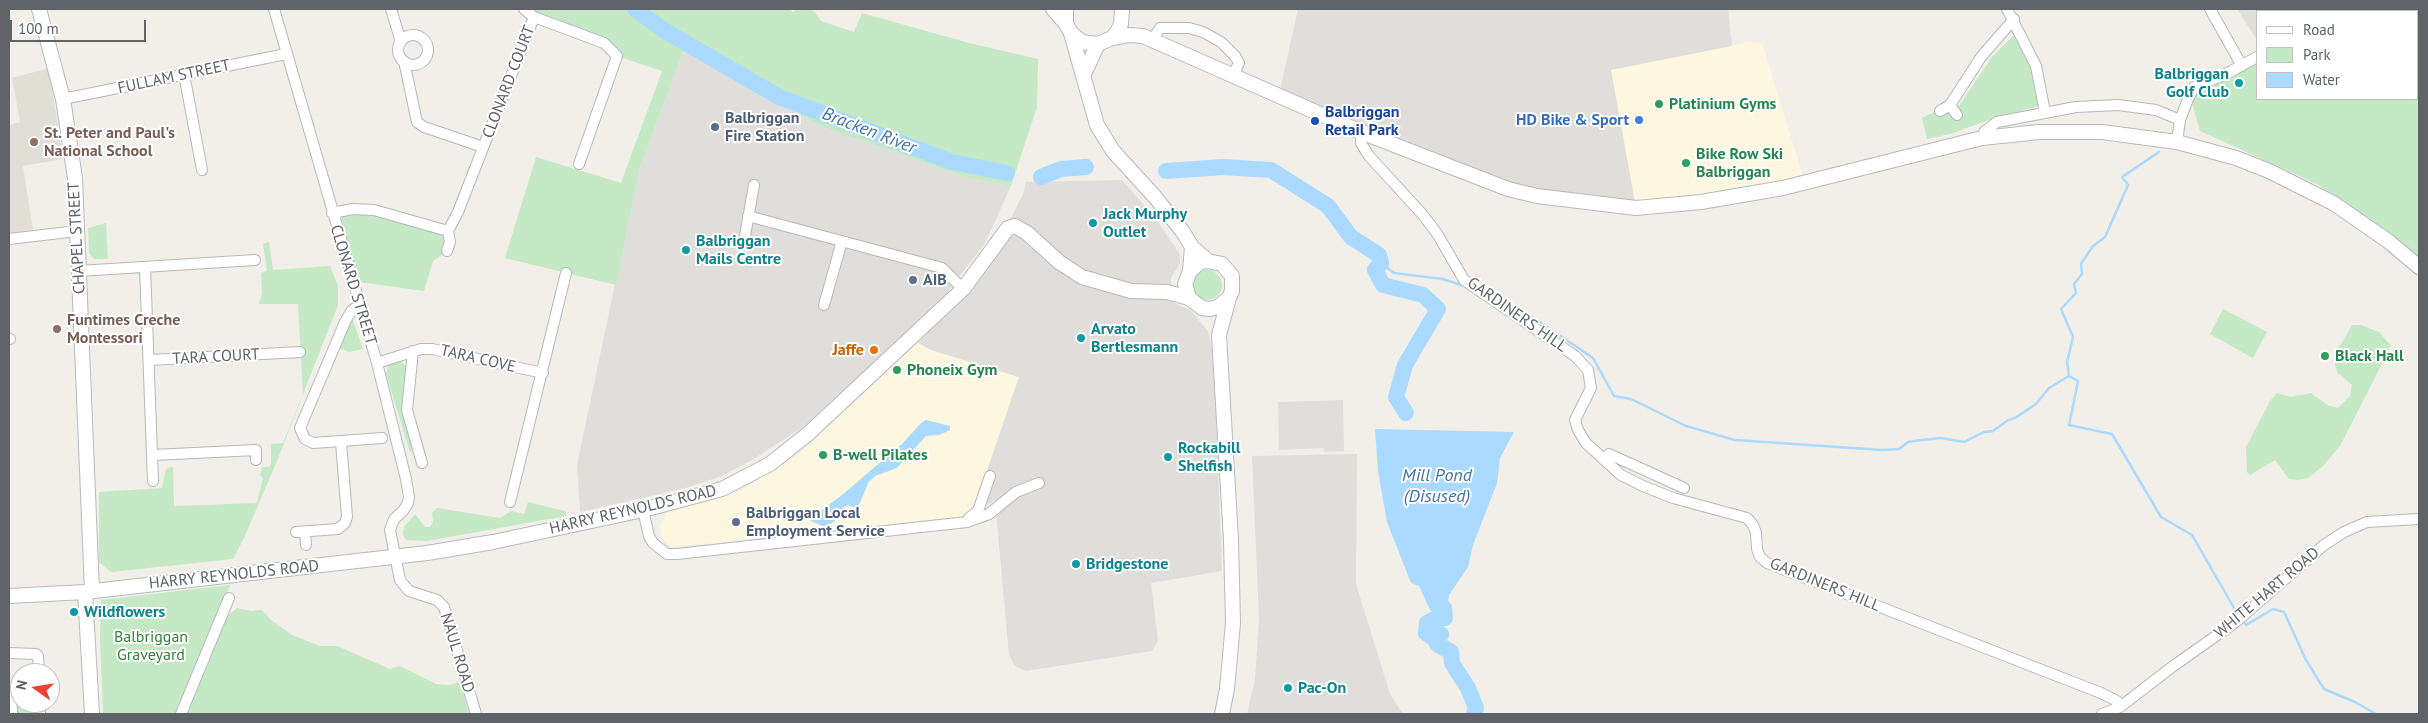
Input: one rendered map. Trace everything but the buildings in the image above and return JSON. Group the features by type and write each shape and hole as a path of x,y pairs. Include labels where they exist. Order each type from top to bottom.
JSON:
{"street":[{"name":"CHAPEL STREET","path":"39,9 63,100 74,169 79,271 92,714"},
{"name":"CLONARD STREET","path":"274,9 377,363 409,497 406,506 391,524 390,530 395,557"},
{"path":"392,9 401,42 399,54 404,61 418,64 426,58 428,48 423,39 409,36 401,42"},
{"name":"CLONARD COURT","path":"524,9 534,18 604,43 617,56 579,164"},
{"path":"1053,9 1082,42 1098,44 1129,34 1147,38 1361,132 1508,189 1566,200 1636,208 1701,202 1783,188 1982,138 2071,131 2138,135 2177,142 2236,158 2296,184 2333,203 2356,218 2419,267"},
{"path":"1066,9 1068,28 1096,125 1113,151 1155,197 1183,232 1192,248 1208,261"},
{"path":"1122,9 1147,38"},
{"path":"1112,38 1121,24 1122,9"},
{"path":"2210,9 2242,66"},
{"path":"1940,111 1950,105 2013,13"},
{"path":"2013,13 2036,66 2045,112"},
{"name":"CLONARD COURT","path":"447,251 450,242 448,231 458,212 534,18"},
{"path":"1147,38 1160,28 1189,28 1202,32 1221,42 1235,56 1239,63 1234,75"},
{"path":"1083,76 1098,44"},
{"name":"FULLAM STREET","path":"63,100 286,54"},
{"path":"2177,142 2180,120 2194,87 2242,66 2256,58"},
{"name":"CLONARD COURT","path":"404,61 417,122 424,127 483,147"},
{"path":"184,74 202,170"},
{"path":"1950,105 1957,115"},
{"path":"1982,138 1985,131 1997,122 2076,107 2118,105 2156,110 2180,120"},
{"name":"GARDINERS HILL","path":"1361,132 1361,143 1369,156 1438,235 1467,282 1575,356 1588,370 1591,388 1575,420 1578,430 1586,443 1621,475 1643,486 1704,507 1747,518 1753,524 1760,557 1767,563 1956,638 2093,689 2117,701 2120,707"},
{"path":"745,236 754,185"},
{"path":"332,213 374,210 448,231"},
{"path":"748,216 942,268 963,289"},
{"name":"HARRY REYNOLDS ROAD","path":"9,596 89,592 395,557 493,542 644,510 722,489 770,464 816,426 963,289 985,262 1008,228 1015,226 1027,233 1059,262 1082,277 1131,291 1167,292 1189,298"},
{"path":"9,239 77,231"},
{"path":"824,305 842,241"},
{"path":"1192,248 1186,291 1189,298 1202,308 1219,335"},
{"path":"79,271 255,260"},
{"path":"1167,292 1200,262 1208,261 1222,264 1232,276 1232,291 1219,335 1231,540 1233,623 1227,689 1222,714"},
{"name":"TARA COURT","path":"145,268 150,360 153,481"},
{"path":"510,502 566,273"},
{"path":"1202,308 1218,307 1229,298"},
{"path":"360,306 352,310 345,322 300,428 303,437 309,441 341,442 382,438"},
{"name":"TARA COURT","path":"150,360 282,348 300,352"},
{"name":"TARA COVE","path":"377,363 413,351 432,349 542,373"},
{"path":"413,351 408,410 422,463"},
{"path":"306,545 300,532 338,529 346,522 341,442"},
{"path":"153,455 256,450 256,460"},
{"path":"1604,460 1610,454 1684,488"},
{"path":"964,522 978,511 990,476"},
{"path":"644,510 649,536 653,544 667,554 677,554 964,522 989,514 1016,492 1038,483"},
{"name":"WHITE HART ROAD","path":"2102,714 2120,707 2237,621 2324,546 2344,532 2367,522 2419,519"},
{"name":"NAUL ROAD","path":"395,557 400,580 404,587 409,591 437,600 444,607 476,714"},
{"path":"181,714 229,598"},
{"path":"9,654 36,654 38,663"}],"shaded area":[{"path":"1298,9 1728,9 1732,46 1611,70 1636,208 1537,196 1279,95"},
{"path":"2237,9 2310,9 2256,10 2256,38"},
{"path":"1749,42 1762,43 1805,183 1636,208 1611,70"},
{"path":"685,47 820,126 968,178 1011,186 985,243 940,302 815,419 752,460 722,476 686,488 580,512 577,465 639,170"},
{"name":"St. Peter and Paul's National School","path":"49,68 63,159 23,166 33,230 9,233 9,125 20,122 12,78"},
{"path":"1122,180 1152,214 1180,254 1180,263 1171,278 1172,302 1190,310 1208,331 1212,349 1216,413 1222,571 1151,583 1158,641 1152,651 1026,671 1015,666 1009,655 995,501 967,514 976,503 1019,377 931,350 918,343 981,277 1023,194 1026,182"},
{"path":"918,343 931,350 1019,377 976,503 967,514 958,518 671,547 662,538 660,526 667,513 739,492 799,454"},
{"path":"1343,400 1344,451 1324,452 1324,448 1279,450 1278,402"},
{"path":"1357,454 1356,584 1390,694 1403,714 1247,714 1255,679 1259,619 1252,456"}],"green space":[{"path":"524,9 787,9 794,12 796,9 810,9 815,12 821,21 854,32 862,13 969,43 1038,59 1037,107 1011,186 968,178 820,126 685,47 639,170 616,285 505,258 536,157 621,183 662,71 617,56 614,52"},
{"name":"Balbriggan Golf Club","path":"2419,9 2419,257 2396,238 2317,184 2200,131 2192,103 2193,95 2206,86 2227,79 2256,60 2256,100 2418,100 2418,10 2321,10"},
{"path":"2015,34 2033,66 2042,105 1989,120 1950,134 1927,139 1922,118 1934,112 1954,113 1992,57"},
{"path":"353,209 448,231 447,251 433,261 424,291 352,281 341,212"},
{"path":"106,223 108,259 94,259 89,253 88,228"},
{"path":"269,242 273,270 330,266 338,286 338,305 277,461 244,538 233,559 111,572 99,562 99,492 162,488 166,469 173,467 174,506 257,503 263,478 260,475 262,467 270,467 271,464 271,444 283,443 303,394 298,304 259,304 262,293 261,273 267,271 263,244"},
{"path":"1207,270 1218,274 1222,285 1218,296 1207,300 1196,296 1192,285 1196,274"},
{"path":"2223,309 2267,332 2253,358 2210,334"},
{"path":"351,321 353,321 363,349 349,352 339,348"},
{"path":"2352,325 2361,325 2379,332 2391,346 2340,446 2323,466 2308,478 2289,479 2275,460 2250,475 2247,472 2246,447 2270,401 2277,393 2291,397 2311,393 2329,406 2338,408 2350,396 2352,385 2337,372 2335,364 2336,353"},
{"path":"400,361 407,367 415,449 410,452 386,374 388,365"},
{"path":"528,502 565,511 566,516 427,541 406,540 403,534 404,527 415,514 425,527 430,527 433,522 432,513 437,508 500,518 511,511 524,514"},
{"name":"Balbriggan Graveyard","path":"230,585 178,714 103,714 100,637 101,600"},
{"path":"237,608 252,611 262,610 271,620 292,635 320,646 337,646 390,669 400,666 436,684 449,685 460,682 469,714 185,714 227,616"},
{"path":"16,713 34,713 34,714"}],"water":[{"path":"926,420 950,426 950,430 939,435 926,436 897,468 875,476 868,483 860,503 855,508 848,505 843,508 835,521 825,527 811,521 810,519 842,495 903,443"},
{"name":"Mill Pond (Disused)","path":"1375,429 1514,432 1500,458 1497,483 1473,545 1468,567 1449,595 1445,618 1430,610 1419,586 1411,583 1387,522 1378,471"}],"waterway":[{"name":"Bracken River","path":"635,9 665,31 779,97 952,162 1007,173"},
{"path":"2069,376 2067,362 2073,337 2061,309 2076,293 2074,284 2082,274 2081,264 2093,246 2105,237 2128,185 2122,177 2159,152"},
{"name":"Bracken River","path":"1041,177 1061,169 1086,167"},
{"name":"Bracken River","path":"1166,171 1223,167 1271,170 1328,206 1351,237 1379,255 1381,263 1375,270 1383,285 1423,295 1438,309 1405,365 1396,397 1406,413"},
{"path":"1381,263 1394,273 1443,279 1461,285 1464,283"},
{"path":"1497,297 1540,322 1593,358 1614,396 1631,399 1686,426 1735,440 1882,450 1899,449 1908,442 1941,438 1964,442 1984,432 1993,431 2008,420 2015,418 2036,404 2049,388 2069,376"},
{"path":"2069,376 2078,381 2069,425 2112,434 2161,517 2192,535 2238,615"},
{"name":"Bracken River","path":"1436,599 1444,608 1445,618 1435,619 1427,623 1426,633 1433,638 1441,634 1437,644 1451,652 1452,663 1468,688 1476,708 1474,714"},
{"path":"2242,619 2246,625 2273,609 2284,612 2306,660 2324,689 2355,702 2376,714"}],"place":[{"name":"Balbriggan Golf Club","path":"2239,83"},
{"name":"Platinium Gyms","path":"1659,104"},
{"name":"HD Bike & Sport","path":"1639,120"},
{"name":"Balbriggan Retail Park","path":"1315,121"},
{"name":"Balbriggan Fire Station","path":"715,127"},
{"name":"St. Peter and Paul's National School","path":"34,142"},
{"name":"Bike Row Ski Balbriggan","path":"1686,163"},
{"name":"Jack Murphy Outlet","path":"1093,223"},
{"name":"Balbriggan Mails Centre","path":"686,250"},
{"name":"AIB","path":"913,280"},
{"name":"Funtimes Creche Montessori","path":"57,329"},
{"name":"Arvato Bertlesmann","path":"1081,338"},
{"name":"Jaffe","path":"874,350"},
{"name":"Black Hall","path":"2325,356"},
{"name":"Phoneix Gym","path":"897,370"},
{"name":"B-well Pilates","path":"823,455"},
{"name":"Rockabill Shelfish","path":"1168,457"},
{"name":"Balbriggan Local Employment Service","path":"736,522"},
{"name":"Bridgestone","path":"1076,564"},
{"name":"Wildflowers","path":"74,612"},
{"name":"Pac-On","path":"1288,688"}]}
